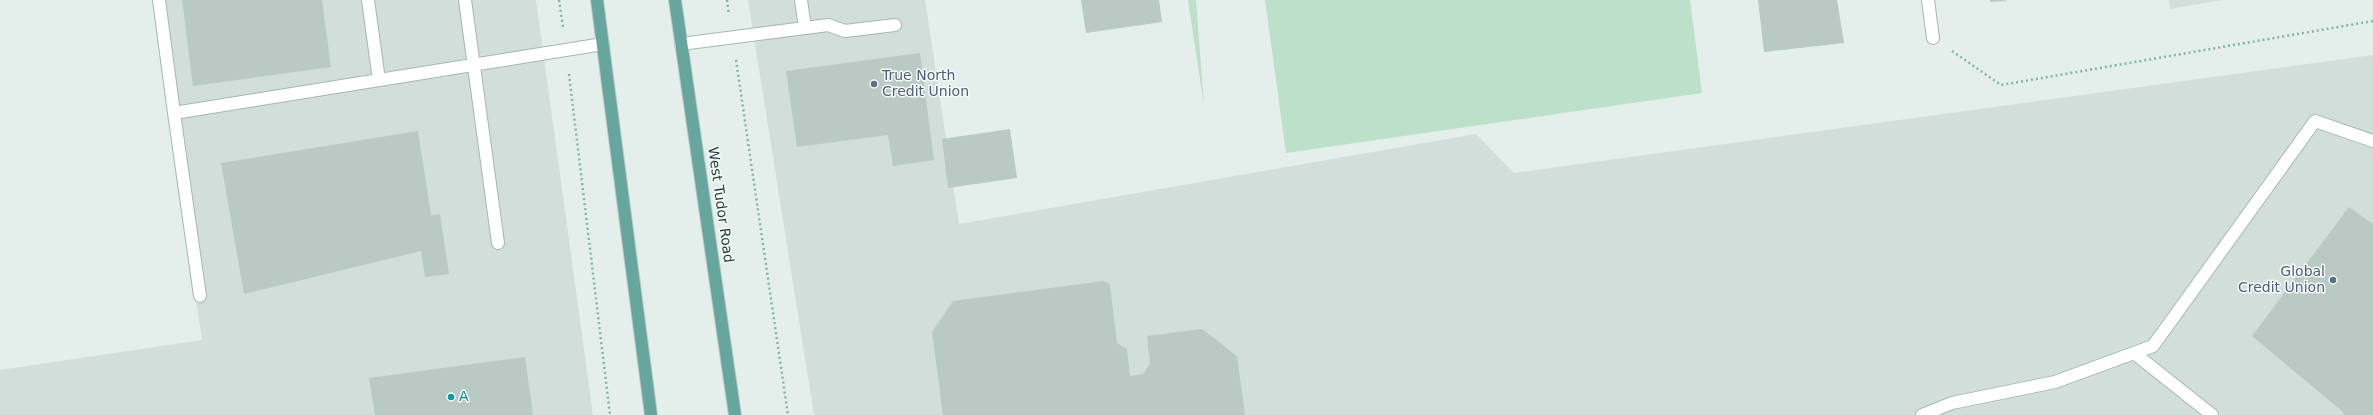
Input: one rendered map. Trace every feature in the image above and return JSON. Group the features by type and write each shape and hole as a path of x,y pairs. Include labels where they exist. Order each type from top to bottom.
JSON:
{"main road":[{"path":"597,0 651,415"},
{"name":"West Tudor Road","path":"675,0 735,415"}],"street":[{"path":"159,0 200,296"},
{"path":"368,0 379,80"},
{"path":"465,0 498,243"},
{"path":"801,0 805,28"},
{"path":"1928,0 1933,38"},
{"path":"682,44 732,36 828,25 845,32 895,25"},
{"path":"174,113 603,44"},
{"path":"1922,415 1952,403 2054,382 2153,346 2315,121 2373,141"},
{"path":"2134,353 2212,415"}],"path":[{"path":"560,0 610,415"},
{"path":"727,0 788,415"},
{"path":"1933,38 2001,85 2373,21"}],"shaded area":[{"path":"153,0 536,0 593,415 0,415 0,370 202,340"},
{"path":"748,0 925,0 959,224 1476,134 1514,173 2373,55 2373,415 814,415"},
{"path":"2169,0 2222,0 2170,9"}],"green space":[{"path":"1188,0 1196,0 1204,105"},
{"path":"1265,0 1690,0 1702,93 1286,153"}],"building":[{"path":"182,0 322,0 331,67 193,86"},
{"path":"1081,0 1159,0 1162,22 1086,33"},
{"path":"1758,0 1837,0 1844,43 1764,52"},
{"path":"1990,0 2006,0 2006,1 1990,2"},
{"path":"920,53 934,160 893,166 888,135 797,147 786,71"},
{"path":"1010,129 1017,178 948,188 942,139"},
{"path":"418,131 431,215 440,214 449,274 425,277 421,251 244,294 221,163"},
{"name":"Global Credit Union","path":"2349,207 2373,224 2373,415 2344,415 2343,412 2252,336"},
{"path":"1104,281 1110,285 1117,343 1127,349 1130,376 1143,374 1150,364 1147,336 1202,329 1237,356 1245,415 943,415 932,332 953,301"},
{"name":"A","path":"525,357 533,415 375,415 369,378"}],"place":[{"name":"True North Credit Union","path":"874,84"},
{"name":"Global Credit Union","path":"2333,280"},
{"name":"A","path":"451,397"}]}
